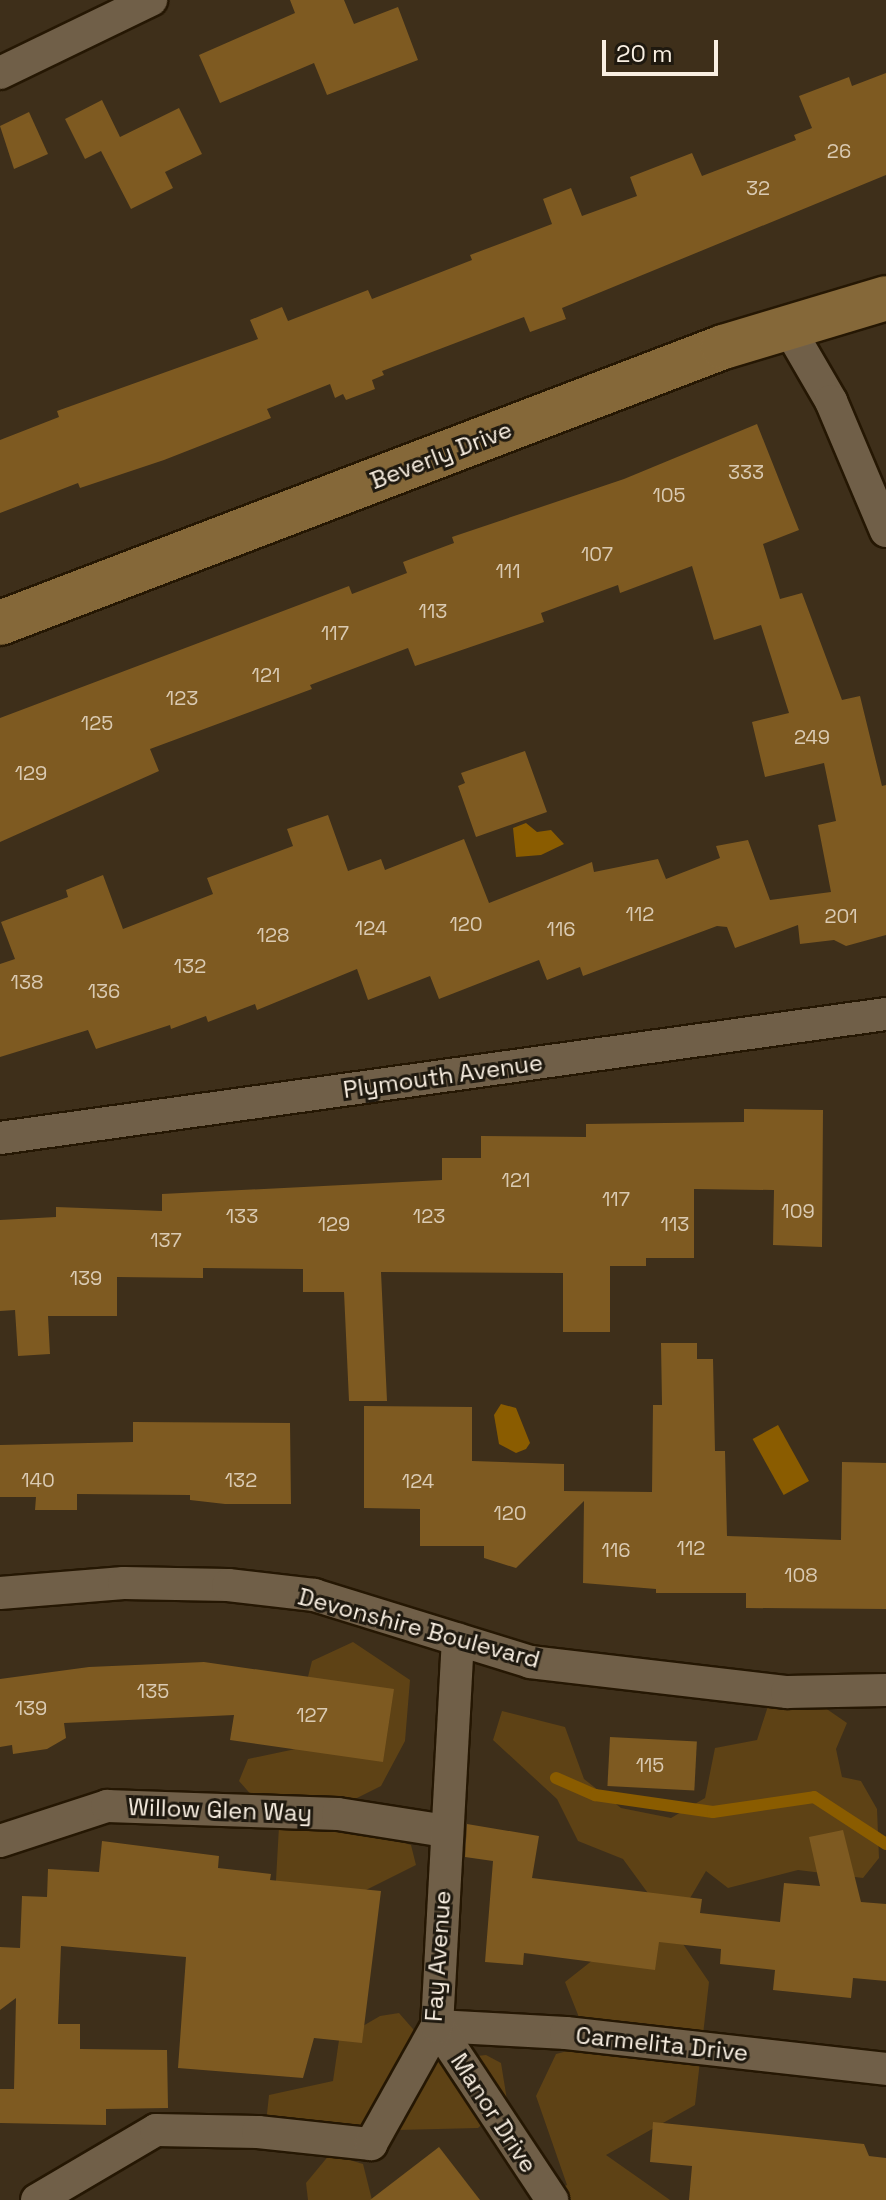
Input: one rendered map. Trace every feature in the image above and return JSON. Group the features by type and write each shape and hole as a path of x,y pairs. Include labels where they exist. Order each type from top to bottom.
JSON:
{"street":[{"path":"0,73 151,0"},
{"name":"Beverly Drive","path":"0,623 723,347 886,298"},
{"path":"788,327 831,401 886,531"},
{"name":"Plymouth Avenue","path":"0,1138 886,1014"},
{"name":"Devonshire Boulevard","path":"0,1593 124,1583 228,1585 314,1595 545,1664 787,1692 886,1690"},
{"name":"Fay Avenue","path":"37,2200 156,2130 258,2132 371,2144 437,2026 445,1831 458,1640"},
{"name":"Willow Glen Way","path":"0,1841 107,1806 338,1814 445,1831"},
{"name":"Carmelita Drive","path":"437,2026 566,2033 886,2069"},
{"name":"Manor Drive","path":"437,2026 552,2200"}],"shaded area":[{"path":"526,823 537,832 551,830 564,844 541,855 516,857 513,828"},
{"path":"501,1404 516,1408 530,1443 526,1449 516,1453 499,1444 494,1415"},
{"path":"778,1425 809,1481 784,1495 753,1439"},
{"path":"353,1642 410,1680 405,1741 381,1786 351,1801 381,1835 411,1845 416,1865 344,1901 275,1898 279,1826 239,1781 248,1759 324,1743 300,1708 312,1661"},
{"path":"818,1703 847,1723 836,1749 842,1777 861,1781 877,1809 879,1858 863,1878 798,1870 728,1888 706,1871 686,1905 661,1911 623,1859 578,1841 557,1799 493,1740 502,1711 565,1727 584,1779 621,1808 671,1818 705,1798 715,1748 757,1740 768,1706"},
{"path":"617,1941 681,1941 709,1982 695,2105 606,2155 670,2200 532,2200 567,2185 536,2096 556,2054 590,2045 565,1982"},
{"path":"399,2013 440,2060 486,2055 501,2063 507,2100 478,2128 357,2131 266,2123 269,2095 333,2081 339,2040 380,2016"},
{"path":"330,2154 363,2164 372,2200 308,2200 306,2183"}],"building":[{"path":"290,0 344,0 354,24 398,7 418,60 327,95 314,63 220,103 199,55 295,13"},
{"path":"886,73 886,175 562,308 566,319 530,332 524,317 382,371 384,375 372,380 375,389 346,400 343,394 335,398 330,384 267,409 271,418 164,460 80,488 78,483 0,513 0,440 59,417 57,411 258,339 250,320 282,307 288,321 368,290 372,299 472,260 470,255 552,224 543,199 571,188 582,216 637,196 630,177 692,153 702,176 796,140 794,135 812,128 799,96 849,77 852,86"},
{"path":"102,100 120,137 179,108 202,154 165,172 173,188 131,209 101,151 85,159 65,119"},
{"path":"29,112 48,154 14,169 0,126"},
{"path":"757,424 799,530 763,544 780,599 802,593 842,700 860,696 882,786 886,785 886,935 846,946 834,940 800,944 798,925 735,948 727,927 717,926 583,976 580,967 547,980 539,960 439,999 430,976 368,1000 357,969 257,1010 255,1004 208,1022 206,1016 96,1049 88,1030 0,1057 0,964 15,959 1,922 68,897 66,890 103,875 123,929 213,894 207,878 293,846 287,829 328,815 348,871 381,859 385,870 464,839 489,903 592,862 594,872 658,859 666,879 720,858 716,846 748,840 770,900 831,892 818,825 836,821 824,763 765,777 752,722 789,713 761,625 714,640 692,566 620,593 618,585 541,613 544,622 415,666 408,648 310,685 312,689 150,749 159,771 0,842 0,718 349,586 352,594 407,573 403,562 454,543 452,537 624,479"},
{"path":"525,751 547,812 476,837 458,786 465,783 461,773"},
{"path":"744,1109 823,1110 822,1247 773,1245 774,1190 694,1189 694,1258 646,1258 646,1266 610,1266 610,1332 563,1332 563,1273 381,1272 387,1401 349,1401 344,1292 303,1292 303,1269 203,1268 203,1278 117,1277 117,1316 48,1316 50,1354 18,1356 15,1310 0,1311 0,1220 56,1217 56,1207 162,1211 162,1194 442,1180 442,1158 481,1158 481,1136 586,1137 586,1124 744,1122"},
{"path":"661,1343 697,1343 697,1359 713,1359 715,1451 725,1451 727,1536 841,1540 842,1462 886,1463 886,1609 746,1608 746,1593 656,1593 656,1589 583,1583 584,1501 516,1568 484,1558 484,1546 420,1546 420,1509 364,1508 364,1406 472,1407 472,1461 564,1464 564,1491 652,1492 653,1405 662,1405"},
{"path":"133,1422 290,1423 291,1504 225,1504 190,1500 190,1495 77,1494 77,1510 35,1510 36,1497 0,1497 0,1445 133,1442"},
{"path":"204,1662 394,1689 383,1762 230,1740 234,1715 64,1723 66,1738 47,1749 13,1754 12,1745 0,1747 0,1679 89,1667"},
{"path":"610,1737 697,1742 694,1790 607,1786"},
{"path":"467,1824 539,1836 532,1878 702,1899 700,1913 780,1922 784,1883 820,1886 809,1837 843,1830 861,1902 886,1904 886,1981 853,1978 851,1998 773,1990 775,1970 720,1964 721,1949 659,1942 655,1970 524,1953 523,1965 485,1962 493,1861 465,1857"},
{"path":"102,1841 219,1856 218,1868 271,1874 270,1880 381,1891 362,2043 314,2038 303,2078 178,2068 186,1957 61,1946 58,2024 80,2024 80,2049 167,2050 168,2108 106,2109 106,2125 0,2123 0,2089 14,2089 16,1998 0,2010 0,1947 20,1948 22,1896 47,1897 48,1869 99,1872"},
{"path":"653,2122 864,2144 869,2156 886,2158 886,2200 689,2200 692,2166 650,2162"},
{"path":"439,2147 480,2200 370,2200"}],"waterway":[{"path":"556,1778 595,1795 713,1812 814,1797 886,1844"}]}
